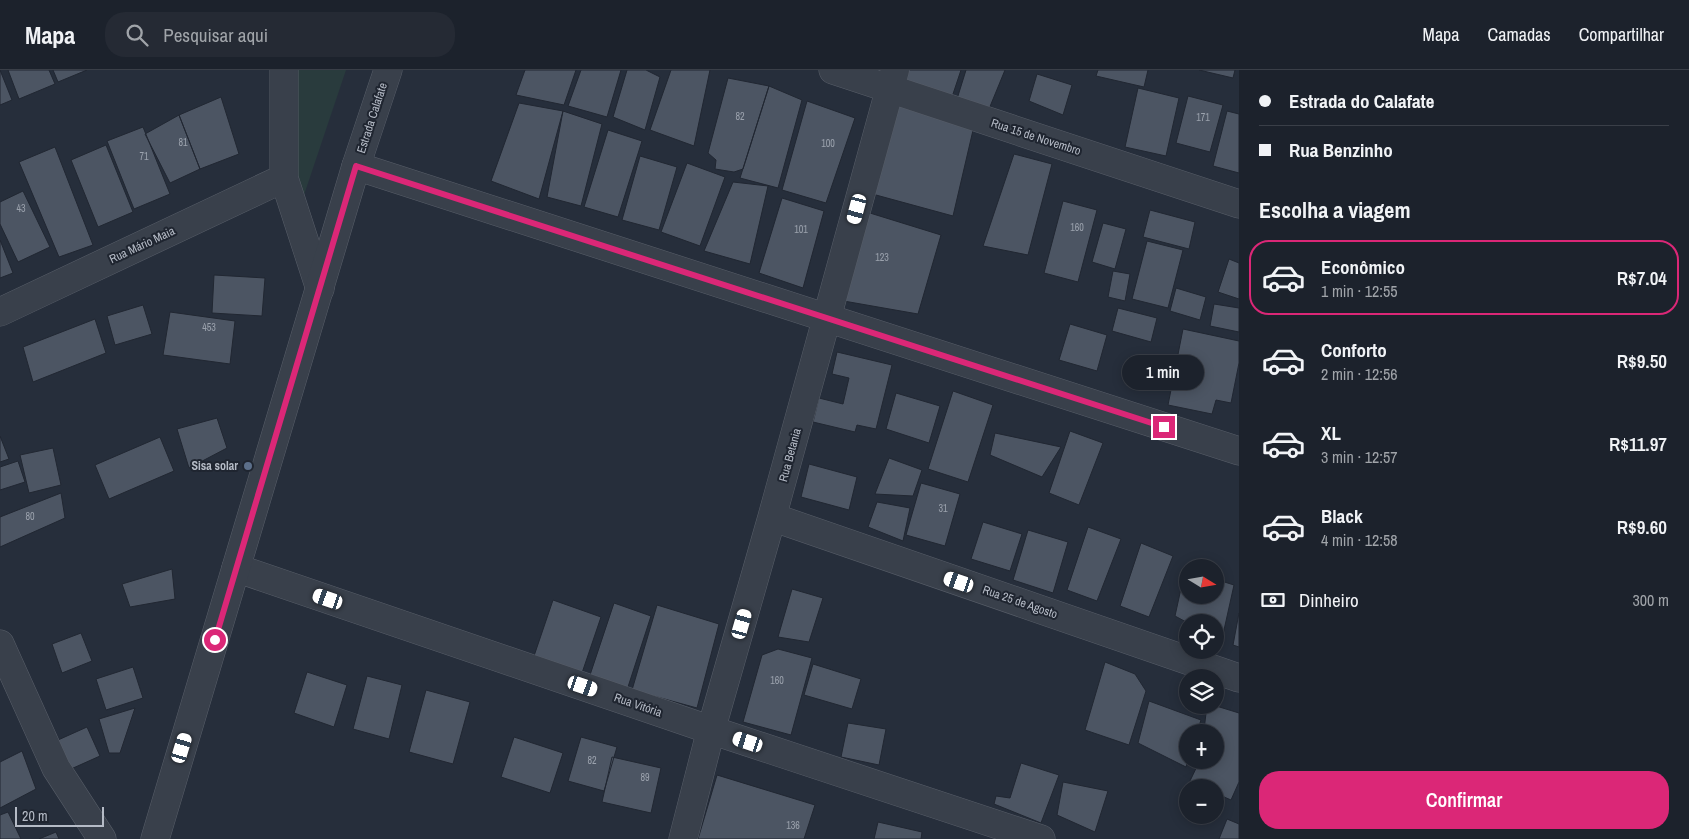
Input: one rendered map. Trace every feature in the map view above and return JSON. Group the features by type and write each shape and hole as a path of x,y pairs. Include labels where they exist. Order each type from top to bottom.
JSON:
{"street":[{"path":"284,70 284,178 320,289"},
{"name":"Estrada Calafate","path":"155,839 356,166 388,70"},
{"name":"Rua 15 de Novembro","path":"833,70 892,79 1239,204"},
{"name":"Rua Betania","path":"683,839 711,730 828,317 892,79"},
{"path":"356,166 1239,451"},
{"name":"Rua Mário Maia","path":"0,312 284,178"},
{"name":"Rua 25 de Agosto","path":"772,517 1239,678"},
{"name":"Rua Vitória","path":"236,568 711,730 1041,839"},
{"path":"0,644 56,768 102,839"}],"shaded area":[{"path":"287,70 346,70 302,201 288,165"}],"building":[{"path":"0,70 12,100 0,105"},
{"path":"8,70 49,70 55,84 19,99"},
{"path":"53,70 87,70 58,82"},
{"path":"525,70 576,70 564,105 516,95"},
{"path":"581,70 621,70 607,117 568,106"},
{"path":"627,70 646,70 660,77 645,130 613,117"},
{"path":"671,70 710,70 694,146 650,130"},
{"path":"906,70 961,70 952,97 903,80"},
{"path":"966,70 1005,70 989,109 957,99"},
{"path":"1098,70 1148,70 1144,87 1096,76"},
{"path":"1199,70 1235,70 1233,78"},
{"path":"1037,74 1072,85 1063,115 1029,101"},
{"path":"728,78 769,86 743,169 734,172 715,169 716,160 708,153"},
{"path":"769,86 802,100 778,188 740,178"},
{"path":"1138,88 1179,98 1166,156 1125,147"},
{"path":"1188,96 1223,105 1210,152 1176,143"},
{"path":"221,97 239,154 200,169 179,115"},
{"path":"807,101 855,118 826,203 782,190"},
{"path":"890,102 974,126 953,216 865,192"},
{"path":"519,103 563,111 539,199 491,181"},
{"path":"563,111 602,124 581,206 547,197"},
{"path":"1227,111 1239,114 1239,173 1213,166"},
{"path":"179,115 200,169 170,183 145,134"},
{"path":"143,127 170,194 134,209 107,141"},
{"path":"608,130 642,141 618,217 584,207"},
{"path":"106,145 133,212 98,227 71,160"},
{"path":"55,147 93,245 59,257 19,162"},
{"path":"1014,154 1052,164 1028,255 983,246"},
{"path":"640,156 677,167 659,230 622,220"},
{"path":"687,163 725,177 700,246 661,232"},
{"path":"733,182 768,186 750,264 704,251"},
{"path":"23,191 50,247 18,262 0,224 0,202"},
{"path":"782,198 824,211 803,288 759,273"},
{"path":"1063,201 1097,210 1078,282 1044,273"},
{"path":"857,209 941,235 918,314 838,300"},
{"path":"1150,210 1195,222 1189,249 1143,237"},
{"path":"1103,223 1126,229 1115,269 1092,262"},
{"path":"0,240 13,273 0,278"},
{"path":"1147,241 1183,250 1168,308 1132,299"},
{"path":"1229,259 1239,263 1239,299 1218,292"},
{"path":"1113,271 1130,274 1125,301 1108,297"},
{"path":"214,275 265,278 262,316 212,313"},
{"path":"1176,288 1206,297 1200,320 1170,311"},
{"path":"1214,304 1239,308 1239,332 1210,326"},
{"path":"143,305 152,334 115,345 107,316"},
{"path":"1118,308 1157,318 1151,342 1112,331"},
{"path":"170,312 235,321 230,364 163,355"},
{"path":"95,319 106,353 33,382 23,347"},
{"path":"1070,324 1107,335 1097,371 1059,360"},
{"path":"1183,329 1239,341 1239,363 1231,403 1216,400 1212,414 1168,405"},
{"path":"837,352 892,365 876,429 857,425 855,432 813,422 819,398 843,404 849,378 832,374"},
{"path":"953,391 993,405 968,482 928,469"},
{"path":"896,393 940,406 929,443 886,429"},
{"path":"217,418 227,448 189,468 177,429"},
{"path":"1070,431 1103,443 1079,505 1049,493"},
{"path":"995,433 1061,447 1042,477 990,455"},
{"path":"0,436 9,459 0,462"},
{"path":"160,437 174,471 109,499 95,465"},
{"path":"53,448 61,485 29,493 20,455"},
{"path":"889,458 922,470 913,496 875,494"},
{"path":"18,461 25,482 0,490 0,467"},
{"path":"809,464 857,477 849,510 801,497"},
{"path":"921,483 960,494 945,546 906,535"},
{"path":"61,493 65,518 0,547 0,517"},
{"path":"877,502 910,508 903,541 868,527"},
{"path":"983,522 1022,534 1010,571 971,559"},
{"path":"1088,527 1121,539 1097,601 1067,590"},
{"path":"1028,530 1068,542 1053,593 1013,580"},
{"path":"1141,543 1173,556 1149,617 1120,606"},
{"path":"172,569 175,599 130,607 122,584"},
{"path":"1224,582 1234,585 1224,630 1224,614 1179,614 1179,618 1175,616 1179,598 1179,604 1224,604"},
{"path":"792,589 823,598 809,642 778,637"},
{"path":"553,600 601,617 582,673 534,656"},
{"path":"614,603 651,616 627,690 589,678"},
{"path":"657,605 719,624 697,708 632,690"},
{"path":"1239,613 1239,647 1233,645"},
{"path":"81,633 92,661 62,673 52,644"},
{"path":"778,649 812,658 791,735 743,722 762,655"},
{"path":"1105,662 1135,674 1146,691 1129,745 1085,730"},
{"path":"813,664 861,679 852,709 804,695"},
{"path":"133,667 143,698 106,710 96,679"},
{"path":"307,672 347,685 334,727 294,713"},
{"path":"367,676 402,685 389,739 353,729"},
{"path":"426,690 470,702 453,764 409,752"},
{"path":"1149,701 1179,712 1179,714 1201,720 1200,724 1179,724 1179,764 1138,743"},
{"path":"135,708 120,753 109,753 99,719"},
{"path":"1224,708 1239,713 1239,782 1231,800 1224,797 1224,779 1191,779 1196,769 1224,769 1224,724 1205,724 1206,714 1224,714"},
{"path":"848,723 886,729 879,765 841,757"},
{"path":"87,727 100,756 71,769 58,740"},
{"path":"514,737 563,753 550,793 501,777"},
{"path":"581,737 617,747 604,791 568,781"},
{"path":"22,751 36,789 0,808 0,762"},
{"path":"612,757 661,768 651,813 602,802"},
{"path":"1021,763 1059,775 1041,823 994,804 996,796 1010,798"},
{"path":"717,775 815,805 804,839 698,839"},
{"path":"1063,782 1108,791 1095,832 1057,815"},
{"path":"8,812 21,839 0,839 0,815"},
{"path":"1227,819 1239,824 1239,839 1219,839"},
{"path":"878,822 922,832 921,839 874,839"},
{"path":"56,832 59,839 39,839"}],"place":[{"name":"Sisa solar","path":"248,466"}],"route":[{"path":"215,640 356,166 1164,427"}]}
